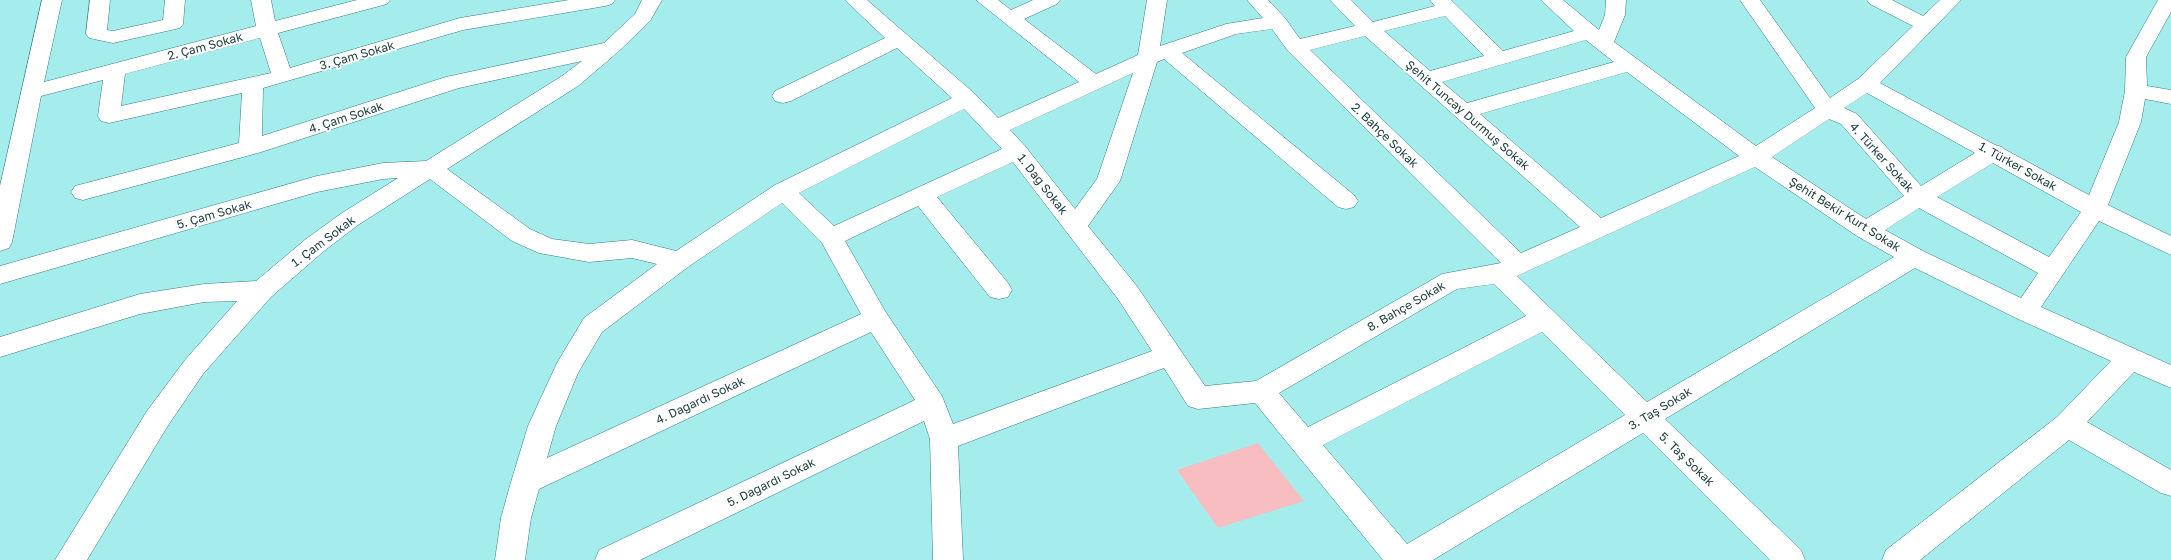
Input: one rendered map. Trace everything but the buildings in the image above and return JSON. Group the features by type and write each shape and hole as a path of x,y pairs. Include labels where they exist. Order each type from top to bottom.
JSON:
{"street":[{"path":"0,242 52,0"},
{"path":"100,0 96,34 113,37 172,24 175,0"},
{"path":"261,0 267,30 283,77"},
{"name":"2. Çam Sokak","path":"31,92 380,0"},
{"name":"3. Çam Sokak","path":"115,70 109,116 283,77 460,24 605,0"},
{"name":"1. Çam Sokak","path":"70,560 157,419 194,367 262,290 315,245 350,219 570,81 612,48 643,17 652,0"},
{"name":"1. Dağ Sokak","path":"855,0 967,99 1017,151 1127,292 1198,398"},
{"path":"986,0 1093,82"},
{"path":"1009,18 1050,0"},
{"path":"1076,225 1108,181 1158,54 1157,0"},
{"name":"2. Bahçe Sokak","path":"1257,0 1278,22 1295,47 1509,270"},
{"name":"Şehit Tuncay Durmuş Sokak","path":"1340,0 1369,29 1598,229"},
{"name":"Şehit Bekir Kurt Sokak","path":"1551,0 1596,38 1756,157 1866,230 1914,257 2025,311 2131,358 2169,371"},
{"path":"1427,79 1499,58 1596,38 1614,15 1616,0"},
{"name":"4. Türker Sokak","path":"1750,0 1827,109 1849,119 1919,198 2053,270"},
{"path":"1877,0 1926,26"},
{"name":"8. Bahçe Sokak","path":"1198,398 1261,391 1451,281 1509,270 1756,157 1866,84 1951,0"},
{"path":"2025,311 2096,209 2130,122 2136,91 2136,57 2168,0"},
{"path":"1295,47 1369,29 1444,5 1499,58"},
{"path":"996,128 1093,82 1158,54 1233,28 1278,22"},
{"path":"783,96 899,39"},
{"name":"4. Çam Sokak","path":"83,192 250,148 454,82 612,48"},
{"path":"1158,54 1346,201"},
{"path":"1465,111 1630,64"},
{"path":"250,148 253,84"},
{"name":"1. Türker Sokak","path":"1866,84 2096,209 2171,246"},
{"path":"2136,91 2171,97"},
{"path":"510,560 516,518 542,426 563,378 593,326 679,261 783,191 967,99"},
{"path":"831,237 1017,151"},
{"path":"1866,230 1994,152"},
{"path":"431,168 521,235 548,247 588,253 632,249 679,261"},
{"name":"5. Çam Sokak","path":"0,275 318,184 383,171 431,168"},
{"path":"783,191 831,237 876,318 932,404 944,439 948,560"},
{"path":"922,195 998,290"},
{"name":"3. Taş Sokak","path":"1404,560 1914,257"},
{"name":"5. Taş Sokak","path":"1509,270 1544,319 1790,560"},
{"path":"0,347 140,304 204,293 262,290"},
{"name":"4. Dağardı Sokak","path":"525,482 876,318"},
{"path":"1304,442 1544,319"},
{"path":"944,439 1170,355"},
{"path":"1897,560 2067,425 2131,358"},
{"path":"1261,391 1404,560"},
{"name":"5. Dağardı Sokak","path":"610,560 932,404"},
{"path":"2067,425 2171,484"}],"shaded area":[{"path":"1258,443 1304,501 1218,528 1177,470"}]}
